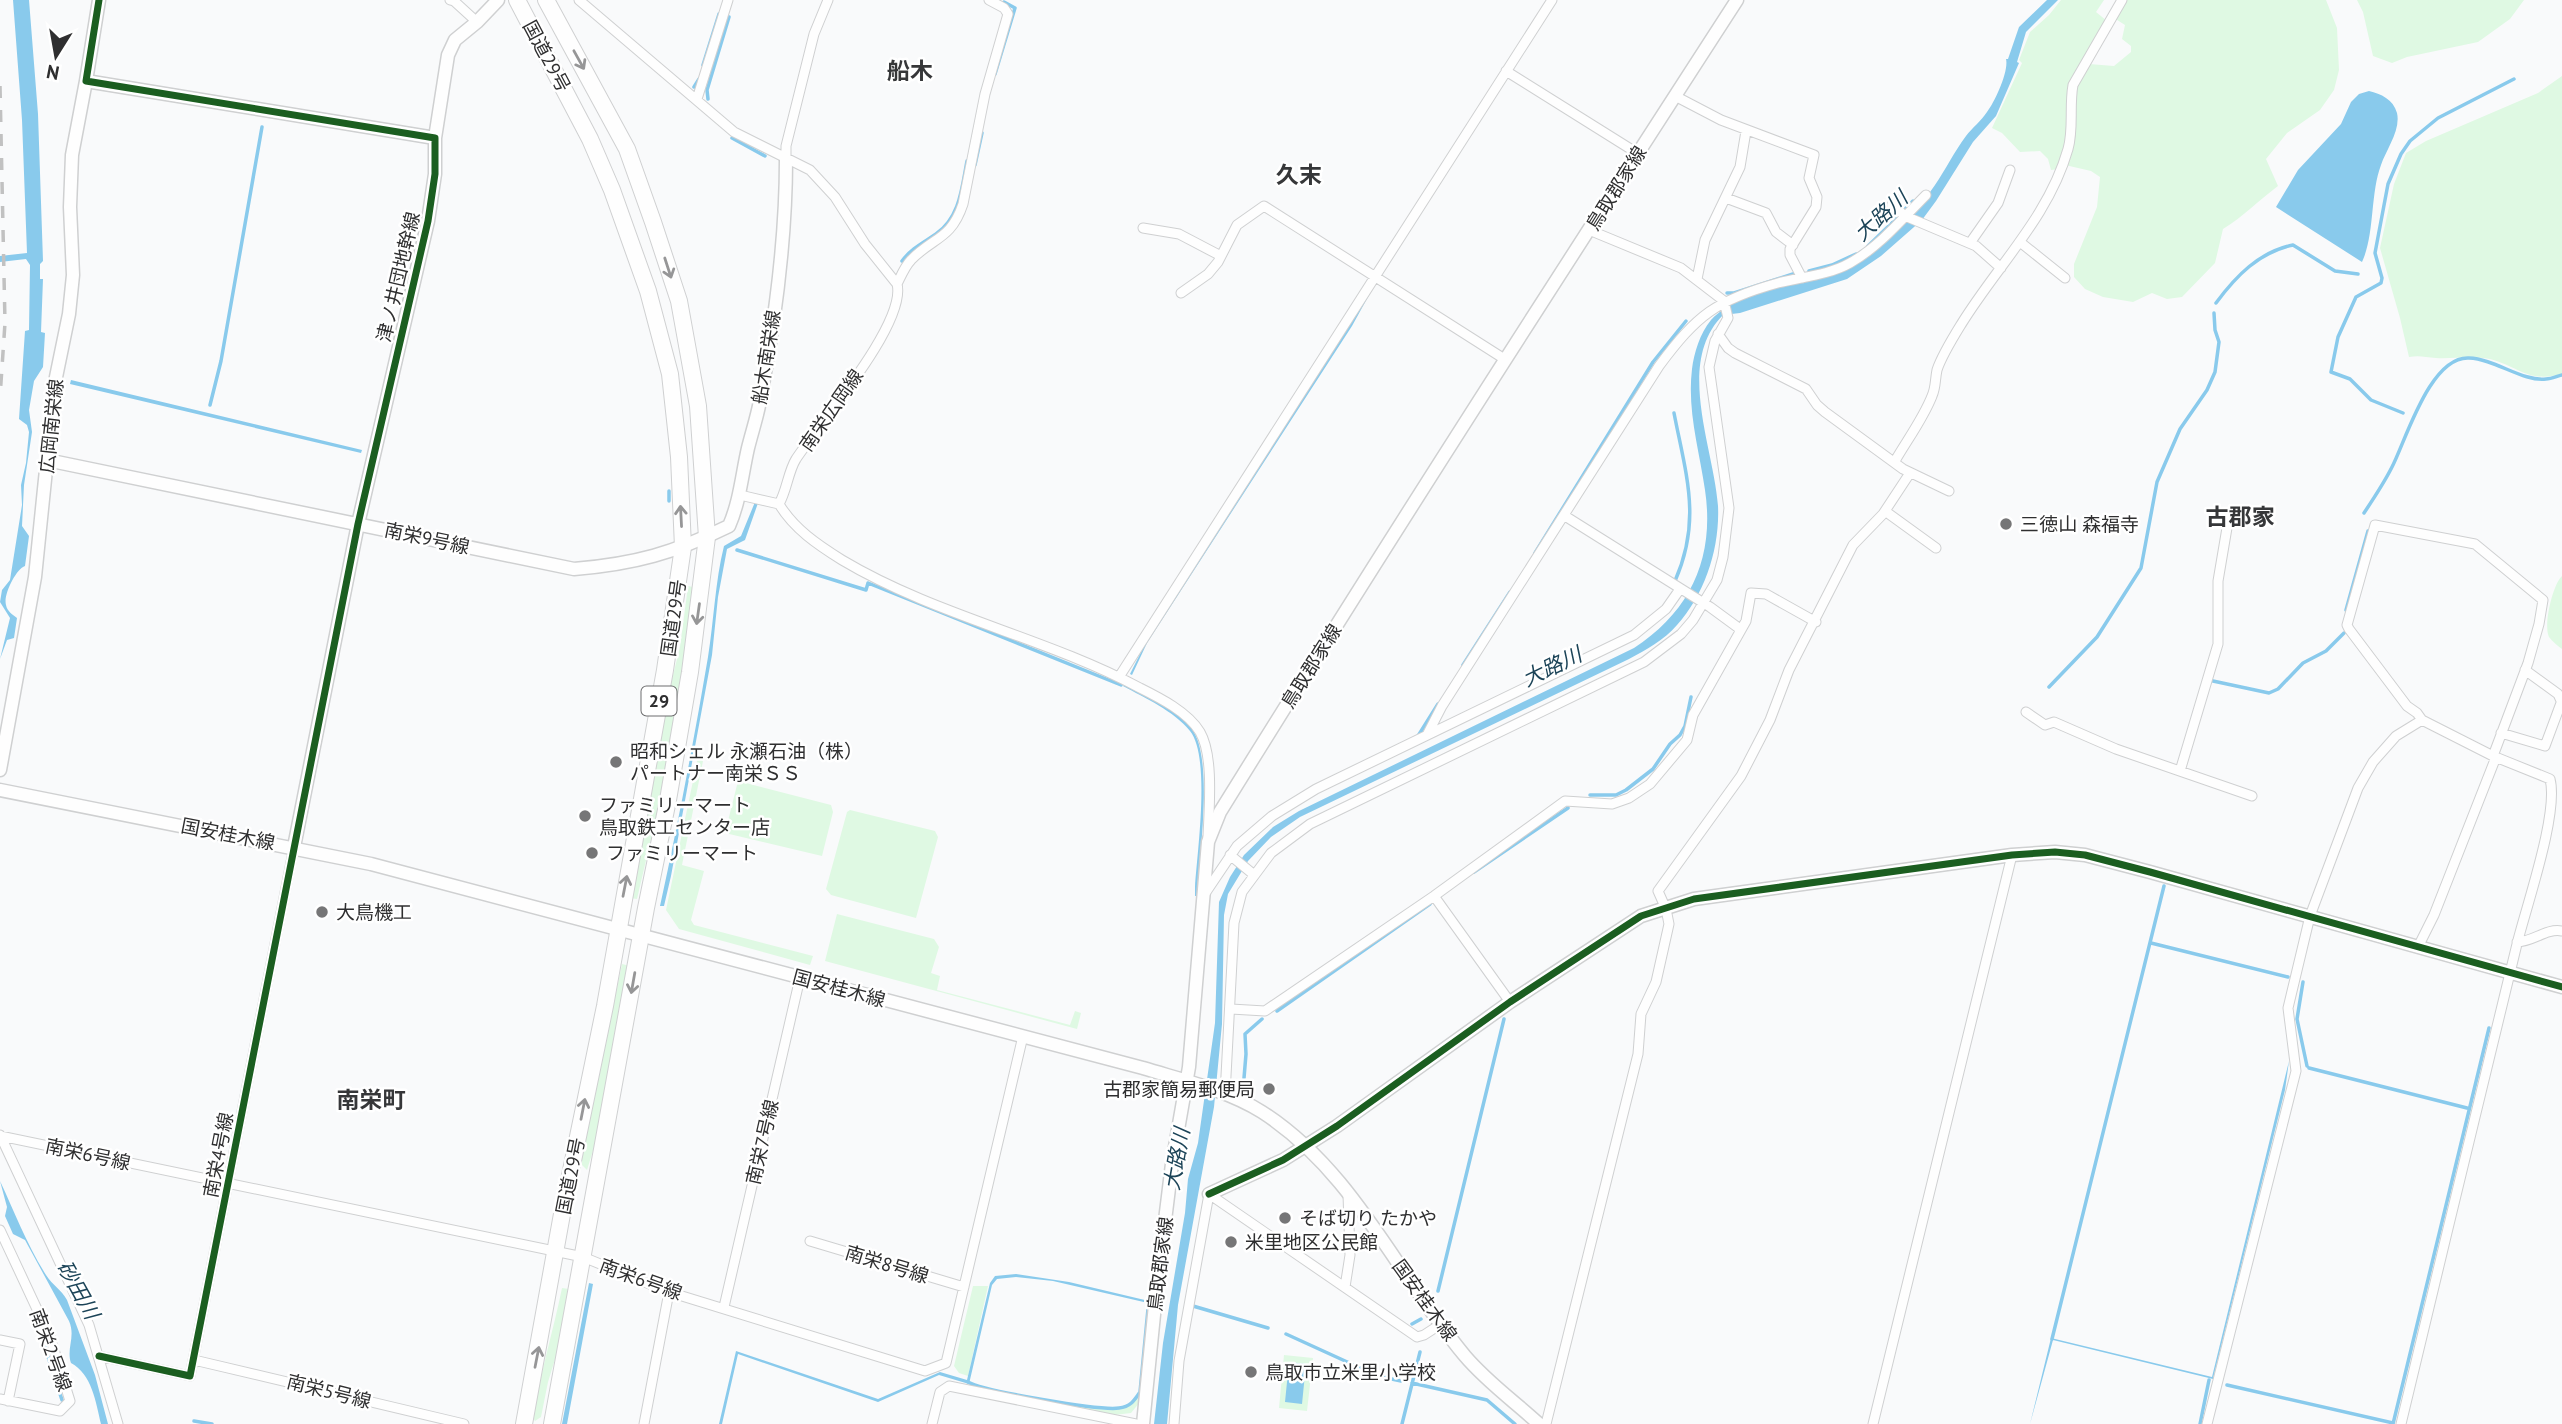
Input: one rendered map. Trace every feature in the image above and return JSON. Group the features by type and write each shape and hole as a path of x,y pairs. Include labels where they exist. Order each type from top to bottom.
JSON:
{"highway":[{"name":"国道29号","path":"517,0 590,139 612,190 648,291 670,374 683,547 665,670 524,1424"},
{"name":"国道29号","path":"546,0 627,149 679,301 698,406 707,537 682,722 552,1424"}],"street":[{"path":"99,0 86,81 435,138"},
{"path":"450,0 477,22"},
{"name":"津ノ井団地幹線","path":"294,847 358,524 428,221 435,174 435,138 448,55 455,40 498,0"},
{"path":"579,0 734,132 810,170 835,197 865,244 897,284 910,260 947,233 958,220 985,94 1009,14 989,0"},
{"path":"697,99 728,0"},
{"path":"786,160 786,146 814,34 828,0"},
{"path":"1119,677 1552,0"},
{"name":"鳥取郡家線","path":"1143,1424 1172,1164 1187,1082 1208,842 1220,811 1737,0"},
{"path":"1895,461 1931,399 1936,386 1937,370 1961,324 2040,213 2055,185 2069,147 2073,85 2122,0"},
{"path":"1506,71 1637,153"},
{"name":"広岡南栄線","path":"0,770 35,577 54,382 73,275 70,207 72,155 86,81"},
{"path":"1675,96 1721,121 1814,155 1809,177 1817,197 1816,207 1793,245 1790,255 1802,278"},
{"path":"1697,279 1705,240 1740,167 1746,131"},
{"name":"船木南栄線","path":"707,537 729,526 738,506 760,402 786,212 786,160"},
{"path":"1970,243 1998,203 2010,170"},
{"path":"1427,735 1658,366 1694,322 1725,303 1777,283 1848,264 1884,238 1926,195"},
{"path":"1726,198 1766,213 1776,232 1793,245"},
{"path":"1895,198 1892,205 1905,216 1970,243 2001,268"},
{"path":"1181,293 1208,274 1237,225 1264,206 1506,360"},
{"path":"1143,228 1179,234 1221,256"},
{"path":"1222,1094 1231,1009 1234,923 1242,891 1253,874 1280,845 1310,824 1644,662 1681,634 1717,580 1729,516 1710,384 1711,353 1728,318 1725,303 1681,268 1589,230"},
{"path":"2020,242 2064,278"},
{"name":"南栄広岡線","path":"779,504 786,493 794,462 892,320 899,291 897,284"},
{"path":"1718,334 1722,342 1735,353 1806,388 1825,412 1910,473 1949,491"},
{"name":"南栄9号線","path":"47,460 574,569 619,565 683,547 707,537"},
{"path":"1546,1424 1638,1054 1642,1014 1656,982 1669,924 1658,891 1755,753 1789,670 1816,622 1853,545 1885,511 1910,473"},
{"path":"740,495 779,504 787,518 801,531 827,550 885,584 942,609 1119,677 1163,700 1199,729 1206,746 1208,842"},
{"path":"1885,511 1936,548"},
{"path":"2180,771 2218,644 2218,581 2228,522 2225,515"},
{"path":"1564,516 1704,603 1740,629"},
{"path":"2401,1424 2551,810 2550,779 2494,757 2422,720 2405,703 2347,625 2375,525 2475,544 2543,600 2539,624 2525,670 2494,757 2434,915 2419,945"},
{"path":"1205,895 1230,855 1272,816 1288,805 1634,635 1666,610 1680,589"},
{"path":"1231,1009 1265,1011 1433,896 1564,801 1612,804 1629,798 1650,784 1687,740 1693,715 1745,621 1751,593 1766,594 1816,622"},
{"path":"2501,733 2545,746 2562,703 2558,694 2525,670"},
{"path":"2026,712 2045,725 2054,722 2116,748 2252,796"},
{"path":"2207,1424 2296,1071 2288,1008 2310,916 2358,788 2373,762 2400,733 2422,720"},
{"name":"国安桂木線","path":"0,790 371,864 1023,1037 1222,1094 1261,1112 1306,1146 1327,1167 1465,1356 1493,1385 1539,1424"},
{"path":"2551,810 2562,810"},
{"name":"南栄4号線","path":"194,1360 294,847"},
{"path":"1209,1194 1283,1160 1306,1146 1510,1002 1641,916 1694,899 2012,855 2055,852 2085,855 2419,945 2562,987"},
{"path":"1230,855 1253,874"},
{"path":"1873,1424 2012,855"},
{"path":"1433,896 1510,1002"},
{"path":"2517,942 2531,941 2553,930 2562,931"},
{"name":"南栄7号線","path":"724,1307 800,978"},
{"name":"南栄6号線","path":"0,1135 583,1258 669,1292 925,1371 946,1363 1023,1037"},
{"path":"0,1135 76,1295 99,1356 118,1424"},
{"path":"1209,1194 1417,1337 1441,1324"},
{"path":"1174,1424 1179,1361 1209,1194"},
{"path":"1345,1287 1350,1255 1348,1194"},
{"name":"南栄2号線","path":"0,1230 50,1337 70,1401 60,1411 4,1400"},
{"name":"南栄8号線","path":"810,1241 964,1287"},
{"path":"644,1424 669,1292"},
{"path":"0,1340 20,1344 4,1400"},
{"path":"99,1356 190,1376 194,1360"},
{"name":"南栄5号線","path":"194,1360 464,1424"},
{"path":"932,1424 940,1392 949,1386 1136,1424"}],"green space":[{"path":"2061,0 2104,0 2096,12 2107,21 2079,69 2069,131 2059,169 2051,170 2048,159 2040,151 2020,152 2002,133 1992,128 2022,63 2019,60 2030,32"},
{"path":"2125,0 2326,0 2337,28 2339,70 2334,90 2320,110 2287,133 2266,159 2278,186 2223,229 2215,263 2182,297 2167,299 2152,293 2133,302 2103,297 2085,289 2074,277 2074,264 2097,207 2100,177 2091,171 2065,165 2074,92 2089,64 2114,66 2131,52 2131,46 2122,39 2125,25 2114,18"},
{"path":"2357,0 2524,0 2510,19 2478,42 2407,57 2392,63 2373,56 2363,12"},
{"path":"2562,76 2562,374 2540,377 2483,358 2409,357 2380,248 2394,184 2406,153 2426,141 2538,93"},
{"path":"2562,576 2562,649 2549,637 2547,624 2552,596"},
{"path":"688,586 693,587 686,651 664,783 637,899 630,898 665,707 680,647"},
{"path":"698,757 703,761 682,865 704,871 691,920 694,925 813,956 810,965 679,929 666,910"},
{"path":"738,781 831,805 833,812 822,856 725,833"},
{"path":"850,810 935,831 938,837 916,918 831,895 826,889 847,812"},
{"path":"837,914 934,939 939,947 931,973 940,976 937,990 1070,1025 1075,1011 1081,1013 1077,1029 825,961"},
{"path":"622,964 630,966 599,1131 587,1170 579,1162 598,1062 610,1022"},
{"path":"973,1286 988,1286 968,1376 959,1373 954,1366"},
{"path":"562,1288 569,1289 560,1343 541,1417 535,1421 533,1418 536,1402"},
{"path":"1151,1303 1140,1402 1131,1413 1114,1415 967,1385 1117,1410 1134,1402 1140,1393"},
{"path":"1284,1355 1313,1358 1307,1411 1279,1408"}],"water":[{"path":"13,0 29,0 38,114 43,261 40,264 40,279 43,279 41,332 45,333 43,367 34,381 29,410 32,432 24,485 22,526 29,536 25,566 14,577 6,595 7,607 17,618 14,638 7,640 0,659 10,618 0,602 2,590 10,580 22,505 21,485 29,432 27,425 19,419 25,331 29,330 30,265 26,259 0,262 0,256 27,253 22,120"},
{"path":"2047,0 2058,0 2026,32 2017,62 2019,63 1996,116 1973,142 1922,220 1881,256 1847,279 1740,313 1723,315 1709,335 1701,357 1699,381 1705,433 1715,483 1718,522 1709,570 1696,599 1677,625 1661,640 1629,659 1300,817 1271,837 1248,861 1228,894 1224,915 1222,1024 1214,1107 1178,1305 1167,1424 1154,1424 1163,1343 1185,1213 1188,1179 1198,1143 1215,1023 1219,902 1230,877 1244,855 1273,827 1299,811 1634,648 1671,617 1695,580 1706,538 1705,490 1692,414 1691,384 1696,350 1707,325 1725,308 1758,293 1848,269 1873,253 1896,233 1939,179 1968,133 1985,115 2001,86 2006,59 2019,27"},
{"path":"2369,91 2390,101 2398,120 2378,176 2369,239 2362,262 2276,207 2298,170 2341,124 2351,102 2359,94"},
{"path":"1374,286 1352,326 1147,643 1132,675 1130,674 1146,642"},
{"path":"71,380 362,450 361,453 70,384"},
{"path":"755,502 758,503 745,540 727,549 718,597 712,655 671,876 664,906 660,906 697,719 724,546 741,536"},
{"path":"1124,685 1178,715 1192,729 1199,743 1204,810 1197,896 1195,887 1201,783 1196,744 1190,731 1176,717"},
{"path":"2289,1061 2285,1090 2213,1379 2053,1340 2030,1424 2051,1338 2212,1377"},
{"path":"0,1181 39,1264 67,1300 95,1375 108,1424 101,1424 88,1382 84,1374 71,1363 72,1332 69,1321 25,1240 13,1234 5,1216 7,1207"},
{"path":"1016,1274 1069,1282 1149,1301 1148,1303 1053,1281 1016,1277 997,1279 992,1285 969,1384 939,1375 878,1402 738,1354 722,1424 719,1424 736,1351 878,1399 940,1372 967,1380 990,1283 995,1276"},
{"path":"589,1283 593,1284 567,1424 562,1424"},
{"path":"1289,1362 1306,1364 1302,1404 1285,1402"}],"waterway":[{"path":"995,74 1015,8 1004,2"},
{"path":"703,65 719,14"},
{"path":"708,99 707,90 729,17"},
{"path":"694,87 699,79"},
{"path":"2403,413 2371,400 2350,379 2331,372 2338,337 2356,297 2381,283 2375,253 2388,184 2410,141 2438,118 2514,79"},
{"path":"210,405 221,361 262,127"},
{"path":"975,165 982,133"},
{"path":"732,138 765,156"},
{"path":"902,261 950,220 959,201 967,161"},
{"name":"大路川","path":"1904,210 1913,201"},
{"name":"大路川","path":"1868,246 1897,218"},
{"path":"2216,303 2249,266 2269,253 2293,245 2335,271 2358,274"},
{"path":"1809,271 1832,265 1856,254"},
{"path":"1727,293 1793,274"},
{"path":"2049,687 2097,637 2141,568 2157,482 2180,429 2207,390 2215,372 2219,342 2214,313"},
{"path":"1535,553 1653,362 1686,321"},
{"path":"2364,513 2389,473 2421,402 2442,370 2455,361 2469,358 2537,379 2562,375"},
{"path":"1674,413 1687,477 1690,517 1688,538 1675,581"},
{"path":"669,491 669,501"},
{"path":"2346,610 2368,531"},
{"path":"737,550 866,590 868,583 1121,685"},
{"path":"1463,665 1510,592"},
{"path":"2213,681 2269,693 2278,689 2303,663 2326,651 2344,633"},
{"path":"1590,795 1616,795 1653,769 1685,726 1691,697"},
{"path":"1418,736 1438,704"},
{"path":"1474,872 1568,808"},
{"path":"2052,1339 2164,886"},
{"path":"1277,1011 1430,904"},
{"path":"2151,943 2288,977"},
{"path":"2303,982 2297,1019 2307,1066"},
{"path":"1244,1078 1245,1034 1262,1019"},
{"path":"1438,1291 1504,1019"},
{"path":"2393,1424 2489,1028"},
{"path":"2309,1068 2467,1108"},
{"path":"1193,1306 1268,1328"},
{"path":"968,1382 1018,1395 1067,1403 1108,1408 1126,1406 1134,1401 1140,1392 1148,1309"},
{"path":"34,1319 38,1326"},
{"path":"1412,1324 1421,1319"},
{"path":"1286,1334 1378,1376 1401,1381"},
{"path":"42,1338 62,1400"},
{"path":"1402,1424 1420,1352"},
{"path":"2200,1424 2209,1380"},
{"path":"1412,1383 1487,1400 1515,1424"},
{"path":"2227,1385 2393,1423"},
{"path":"194,1421 212,1424"}],"railway":[{"path":"0,86 5,323 0,397"}],"cycle path":[{"path":"99,0 86,81 435,138 435,174 428,221 358,524 190,1376 99,1356"},
{"path":"1209,1194 1283,1160 1337,1126 1510,1002 1641,916 1694,899 2012,855 2055,852 2085,855 2562,987"}],"place":[{"name":"三徳山 森福寺","path":"2006,524"},
{"name":"昭和シェル 永瀬石油（株） パートナー南栄ＳＳ","path":"616,762"},
{"name":"ファミリーマート 鳥取鉄工センター店","path":"585,816"},
{"name":"ファミリーマート","path":"592,853"},
{"name":"大鳥機工","path":"322,912"},
{"name":"古郡家簡易郵便局","path":"1269,1089"},
{"name":"そば切り たかや","path":"1285,1218"},
{"name":"米里地区公民館","path":"1231,1242"},
{"name":"鳥取市立米里小学校","path":"1251,1372"}],"district":[{"name":"船木","path":"910,71"},
{"name":"久末","path":"1299,175"},
{"name":"古郡家","path":"2240,517"},
{"name":"南栄町","path":"371,1100"}],"water label":[{"name":"砂田川","path":"78,1290"}]}
